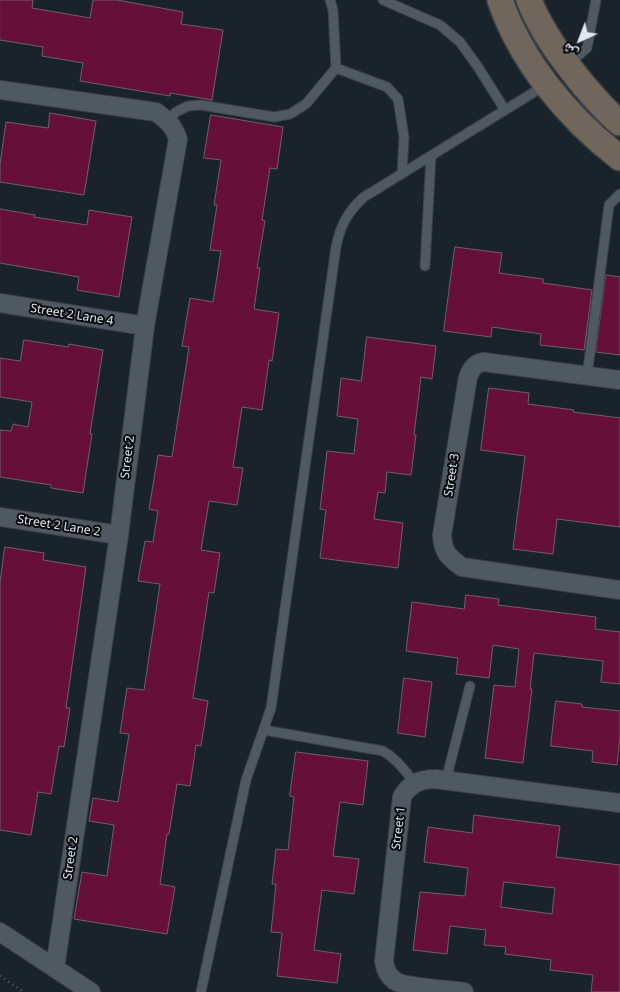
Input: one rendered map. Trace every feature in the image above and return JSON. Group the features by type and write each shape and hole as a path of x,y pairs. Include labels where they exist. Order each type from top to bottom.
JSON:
{"street":[{"path":"500,0 507,20 527,56 547,84 599,142 620,158"},
{"path":"529,0 536,17 555,49 597,100 620,123"},
{"path":"0,90 156,112 168,120"},
{"name":"Street 2","path":"55,968 119,535 145,326 178,139 174,128 168,120"},
{"name":"Street 2 Lane 4","path":"0,303 145,326"},
{"name":"Street 3","path":"620,380 484,362 478,363 471,370 468,377 442,535 442,546 450,558 462,567 620,590"},
{"name":"Street 2 Lane 2","path":"0,517 119,535"},
{"path":"415,783 428,779 446,780 620,803"},
{"name":"Street 1","path":"415,783 402,797 384,954 385,967 391,977 401,984 464,992"},
{"path":"0,932 91,992"}],"lane":[{"path":"168,120 176,112 188,106 201,105 274,117 290,114 306,104 336,68 333,10 330,0"},
{"path":"383,0 440,24 460,42 505,110"},
{"path":"568,65 587,48 596,0"},
{"path":"336,68 387,87 398,99 404,136 402,174"},
{"path":"200,992 246,780 271,708 338,236 345,219 355,205 364,197 547,84"},
{"path":"425,266 431,156"},
{"path":"587,376 609,205 620,194"},
{"path":"446,780 470,686"},
{"path":"264,730 383,752 391,756 415,783"}],"path":[{"path":"0,976 24,992"}],"building":[{"path":"0,0 33,0 32,8 90,18 93,0 117,0 183,12 181,24 223,30 212,100 170,93 170,96 80,81 83,63 42,56 43,47 0,40"},
{"path":"50,113 96,121 84,195 0,182 0,164 6,122 48,128"},
{"path":"211,115 283,127 277,169 270,168 262,220 265,221 257,268 260,268 254,309 279,313 272,361 269,360 262,410 242,407 233,467 243,468 237,505 209,501 201,550 220,553 214,593 209,592 193,698 208,701 201,746 196,745 190,786 177,784 169,834 167,834 160,884 175,887 167,934 74,919 82,872 107,876 114,825 89,821 93,798 118,802 129,734 120,733 127,688 144,690 160,584 138,581 145,541 153,542 158,511 149,509 158,455 172,457 189,347 182,346 190,298 213,302 221,251 210,250 221,160 204,158"},
{"path":"0,209 35,215 34,217 87,225 89,210 132,217 119,297 77,290 79,277 0,263"},
{"path":"455,247 502,253 499,273 543,279 543,283 592,290 584,350 540,345 541,334 492,327 491,337 444,331"},
{"path":"606,275 620,277 620,355 596,352"},
{"path":"367,337 436,346 432,379 421,377 411,475 387,472 385,493 378,492 374,519 403,523 398,568 320,558 326,510 320,509 327,451 354,454 358,419 337,416 341,378 361,381"},
{"path":"24,340 68,347 69,344 103,350 83,493 51,488 51,485 0,477 0,430 11,431 13,424 28,427 32,402 0,397 0,358 20,361"},
{"path":"489,388 529,393 528,404 620,418 620,527 557,519 553,554 513,549 525,456 481,450"},
{"path":"5,547 44,553 43,560 86,567 66,708 70,708 64,747 59,746 51,794 38,792 31,835 0,830 0,583"},
{"path":"466,595 499,599 498,605 596,617 595,629 620,632 620,684 601,682 603,661 534,653 530,689 532,689 523,763 485,758 494,685 515,687 519,649 493,645 489,678 456,674 458,658 406,651 412,602 464,609"},
{"path":"404,678 432,682 425,737 398,733"},
{"path":"556,701 582,704 582,707 620,711 617,765 592,762 593,751 551,746"},
{"path":"296,752 368,761 363,805 340,802 333,856 359,859 354,894 322,890 314,950 341,954 337,983 277,976 282,933 271,932 276,884 272,884 276,849 288,850 294,797 290,796"},
{"path":"474,815 560,826 556,857 620,865 620,992 591,992 593,975 550,970 551,960 505,954 506,947 484,945 486,930 450,926 447,954 413,950 420,892 465,896 468,868 424,862 428,827 472,833","holes":["504,882 555,888 552,914 501,907"]}]}
